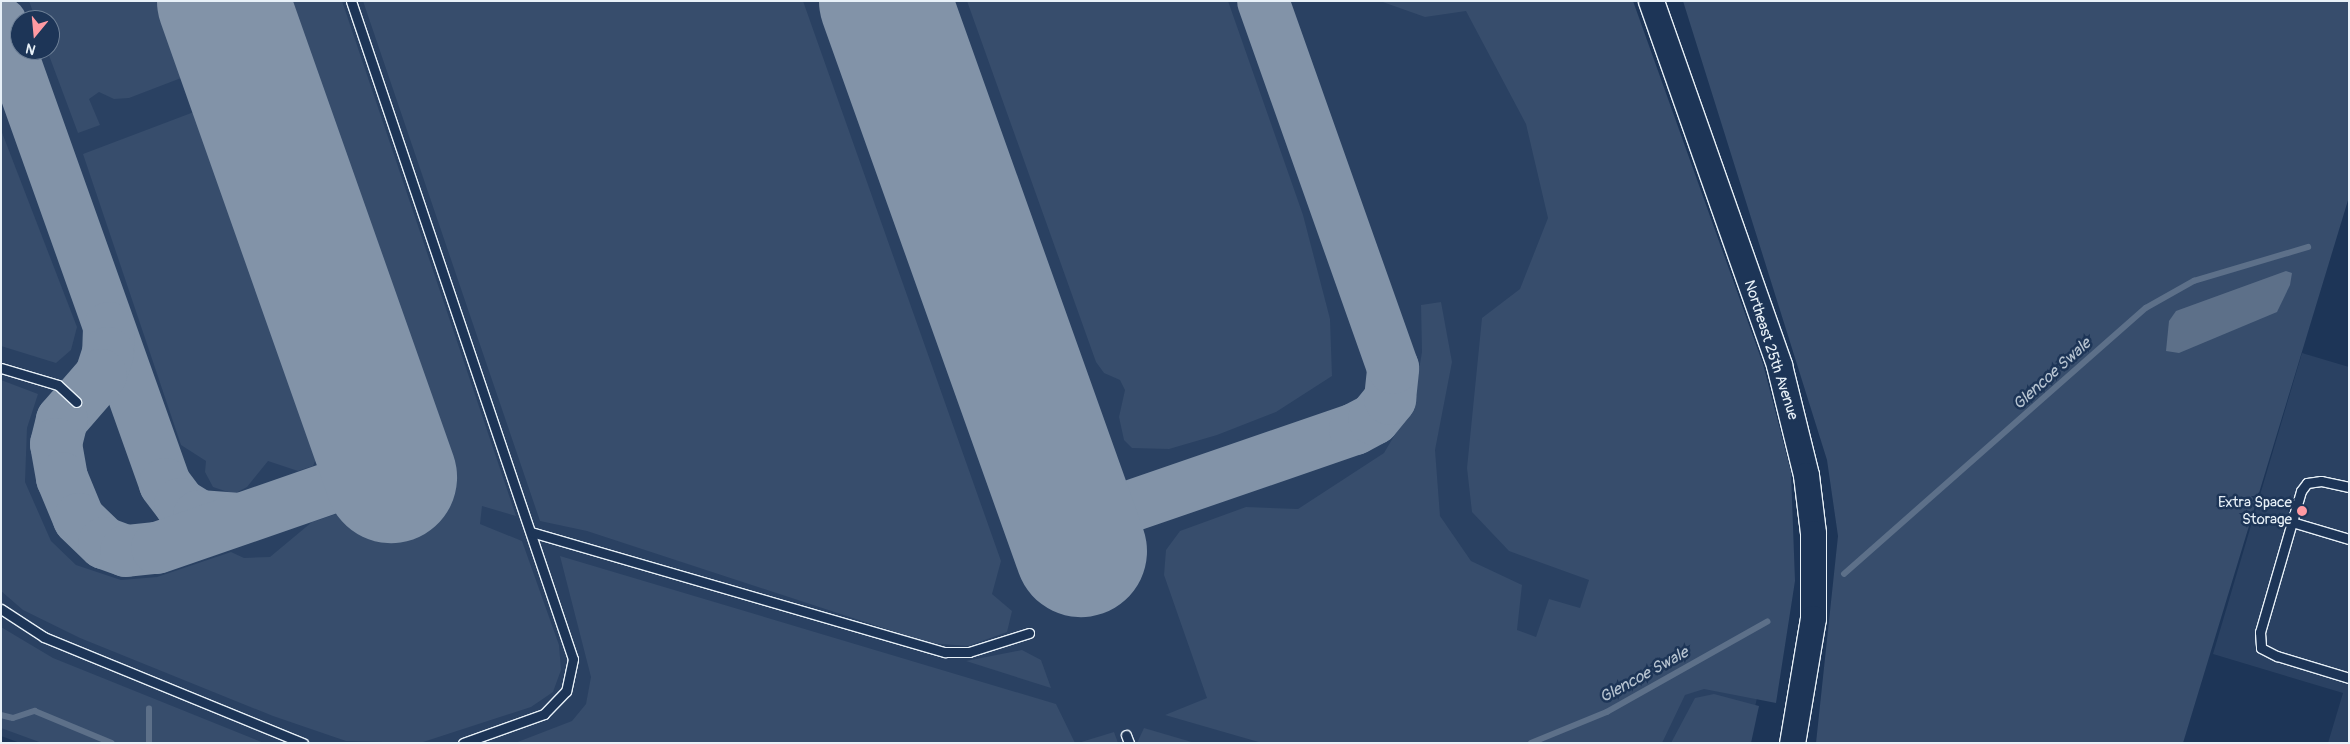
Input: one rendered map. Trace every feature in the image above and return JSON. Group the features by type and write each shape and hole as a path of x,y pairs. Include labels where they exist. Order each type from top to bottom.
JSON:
{"main road":[{"name":"Northeast 25th Avenue","path":"1650,1 1784,383 1806,475 1813,533 1813,618 1792,743"}],"lane":[{"path":"351,1 569,643 572,675 557,704 544,714 463,743"},
{"path":"1,368 58,385 76,402"},
{"path":"2349,487 2321,481 2307,483 2292,522 2260,632 2261,648 2349,678"},
{"path":"2292,522 2349,539"},
{"path":"532,532 945,652 969,652 1029,633"},
{"path":"1,609 44,637 303,743"}],"shaded area":[{"path":"1,1 1601,1 1757,698 1747,743 20,743 1,736"},
{"path":"29,1 178,1 202,70 129,98 114,99 99,92 89,99 100,125 78,133 51,60 60,60 60,10 32,10"},
{"path":"269,1 342,1 516,516 482,506 480,524 522,541 559,645 561,670 553,692 531,707 420,743 346,741 273,716 80,638 23,610 1,591 1,380 38,394 27,428 25,482 51,541 76,565 121,580 157,577 231,552 244,558 270,557 312,522 436,481 429,450"},
{"path":"363,1 803,1 1001,561 992,594 1012,611 1007,632 968,646 929,643 587,531 540,521"},
{"path":"967,1 1228,1 1303,215 1330,319 1332,376 1276,412 1217,435 1169,449 1132,448 1124,440 1119,417 1125,390 1120,380 1104,373 1096,362"},
{"path":"1380,1 1633,1 1763,364 1791,472 1795,581 1776,703 1704,689 1685,695 1662,743 1262,743 1165,715 1207,698 1164,575 1166,550 1180,531 1246,507 1298,509 1384,453 1413,404 1422,352 1421,305 1441,302 1452,362 1435,450 1440,516 1471,561 1522,585 1517,630 1536,637 1549,599 1580,608 1589,580 1509,551 1472,512 1467,468 1482,318 1520,289 1548,218 1526,124 1466,11 1425,17"},
{"path":"1683,1 2349,1 2349,197 2183,743 1816,743 1838,536 1827,460"},
{"path":"215,104 318,392 308,426 320,449 313,466 298,471 268,461 247,487 234,494 213,487 205,472 206,461 181,445 83,154"},
{"path":"1,130 77,327 71,350 56,363 1,346"},
{"path":"2286,271 2292,273 2290,285 2277,312 2179,353 2166,351 2169,321 2176,311"},
{"name":"Extra Space Storage","path":"2302,353 2349,367 2349,743 2328,743 2343,693 2213,654"},
{"path":"560,556 1056,704 1075,743 515,743 572,721 586,704 591,677"},
{"path":"1,627 53,658 264,743 42,743 1,728"},
{"path":"1022,650 1041,660 1051,688 966,661"},
{"path":"1714,694 1759,706 1751,743 1671,743 1695,698"},
{"path":"1144,728 1195,743 1137,743"},
{"path":"1114,732 1118,743 1078,743"}],"waterway":[{"name":"Glencoe Swale","path":"1844,574 2146,308 2194,281 2308,247"},
{"name":"Glencoe Swale","path":"1531,743 1607,712 1767,622"},
{"name":"Glencoe Swale","path":"149,709 149,743"},
{"name":"Glencoe Swale","path":"1,715 13,718 35,711 112,743"}],"taxiway":[{"path":"1073,526 1355,429 1374,419 1390,399 1393,368 1263,1"},
{"path":"1,23 165,484 180,504 199,516 239,519"},
{"path":"109,328 108,353 101,375 62,420 56,444 62,478 79,519 104,543 126,551 157,548 388,468"}],"runway":[{"path":"223,1 391,477"},
{"path":"885,1 1081,551"}],"place":[{"name":"Extra Space Storage","path":"2302,511"}]}
